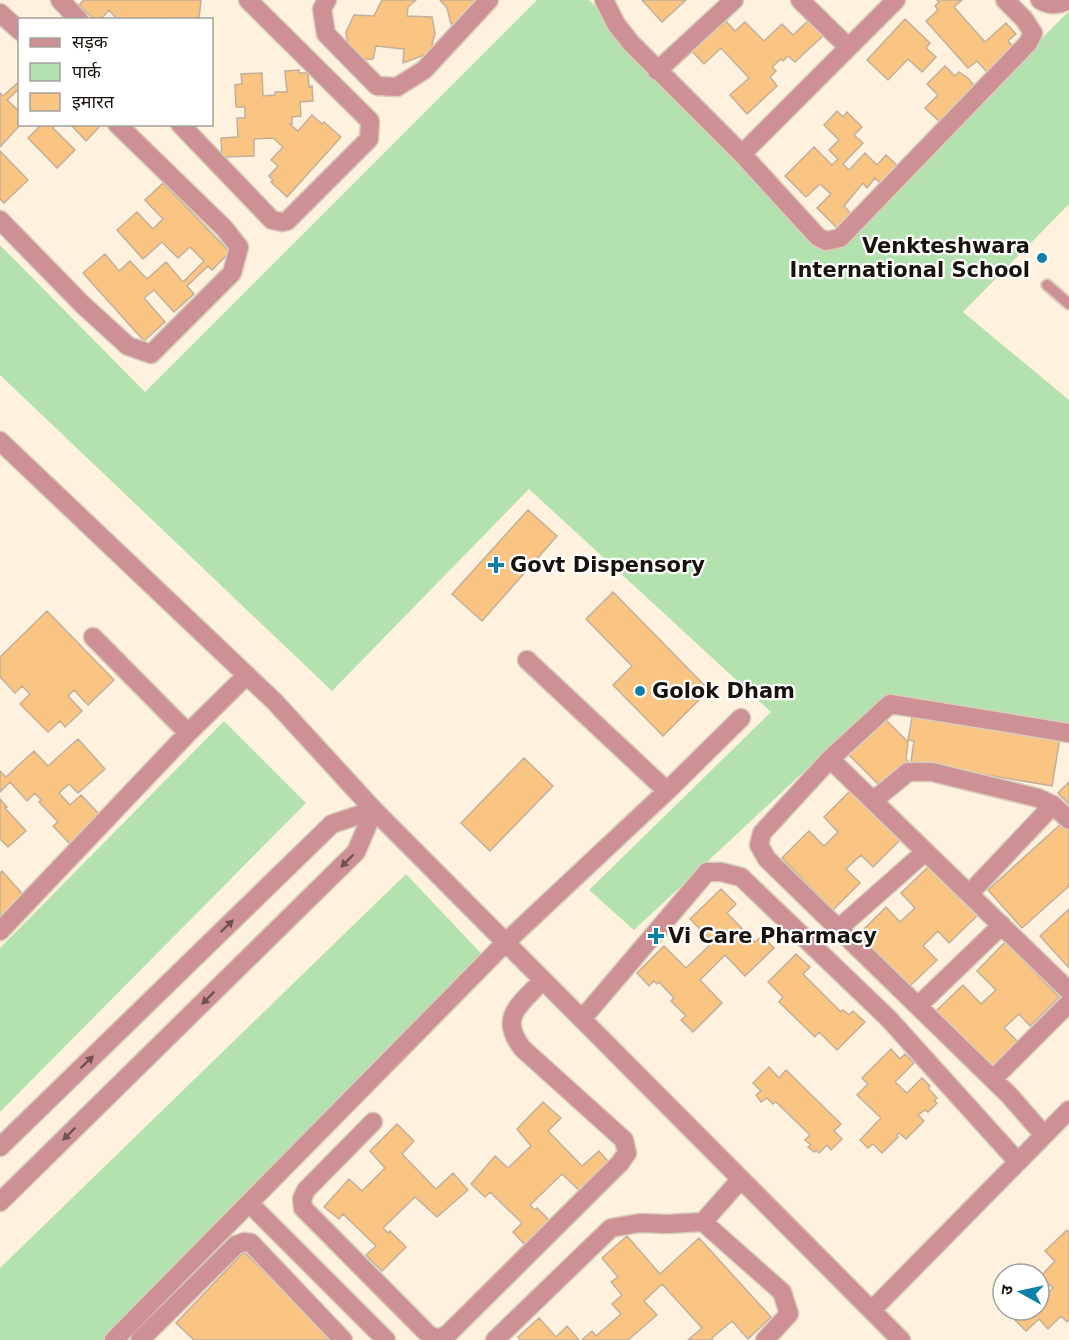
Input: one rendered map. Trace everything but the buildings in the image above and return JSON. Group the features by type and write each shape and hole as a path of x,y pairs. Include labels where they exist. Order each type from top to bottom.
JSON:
{"street":[{"path":"60,0 77,18"},
{"path":"182,126 272,220 282,222 287,221 369,139 370,121 248,0"},
{"path":"327,0 322,9 326,34 377,86 397,87 424,70 489,0"},
{"path":"604,0 616,24 657,71 742,154 818,237 826,241 840,238 1032,38 1033,33 1030,27 1005,0"},
{"path":"657,71 734,0"},
{"path":"800,0 848,47"},
{"path":"742,154 896,0"},
{"path":"1040,0 1047,4 1059,5 1068,0"},
{"path":"0,220 83,305 128,346 151,354 232,273 239,247 224,228 119,126"},
{"path":"0,441 275,702 374,810 901,1340"},
{"path":"93,637 188,733"},
{"path":"527,660 667,791"},
{"path":"0,931 188,733 247,675"},
{"path":"1044,1135 993,1079 767,859 759,845 762,833 830,759 890,704 1069,733"},
{"path":"114,1340 506,942 741,718"},
{"path":"830,759 1069,991"},
{"path":"873,801 908,772 932,772 1038,798 1053,805 1069,820"},
{"path":"969,894 1053,805"},
{"path":"0,1147 332,824 374,810"},
{"path":"0,1202 356,852 374,810"},
{"path":"838,928 925,852"},
{"path":"582,1019 707,872 722,872 741,877 888,1018 1018,1162"},
{"path":"918,1006 1002,925"},
{"path":"373,1122 306,1190 302,1199 303,1208 429,1335 438,1339 448,1334 620,1163 627,1153 624,1140 523,1049 513,1036 511,1028 513,1014 543,980"},
{"path":"993,1079 1069,1003"},
{"path":"872,1310 1069,1110"},
{"path":"703,1222 741,1179"},
{"path":"249,1203 386,1340"},
{"path":"495,1340 611,1228 640,1223 703,1222 782,1292 789,1314 765,1340"},
{"path":"140,1340 236,1245 244,1242 251,1243 344,1340"}],"lane":[{"path":"1047,285 1069,304"}],"green space":[{"path":"537,0 589,0 834,247 1069,11 1069,204 963,312 1069,400 1069,726 884,697 634,930 589,890 771,712 529,489 332,691 0,375 0,245 145,392"},
{"path":"224,721 306,803 0,1112 0,948"},
{"path":"406,874 492,965 107,1340 0,1340 0,1268"}],"place":[{"name":"Venkteshwara International School","path":"1042,258"},
{"name":"Govt Dispensory","path":"496,565"},
{"name":"Golok Dham","path":"640,691"},
{"name":"Vi Care Pharmacy","path":"656,936"}]}
